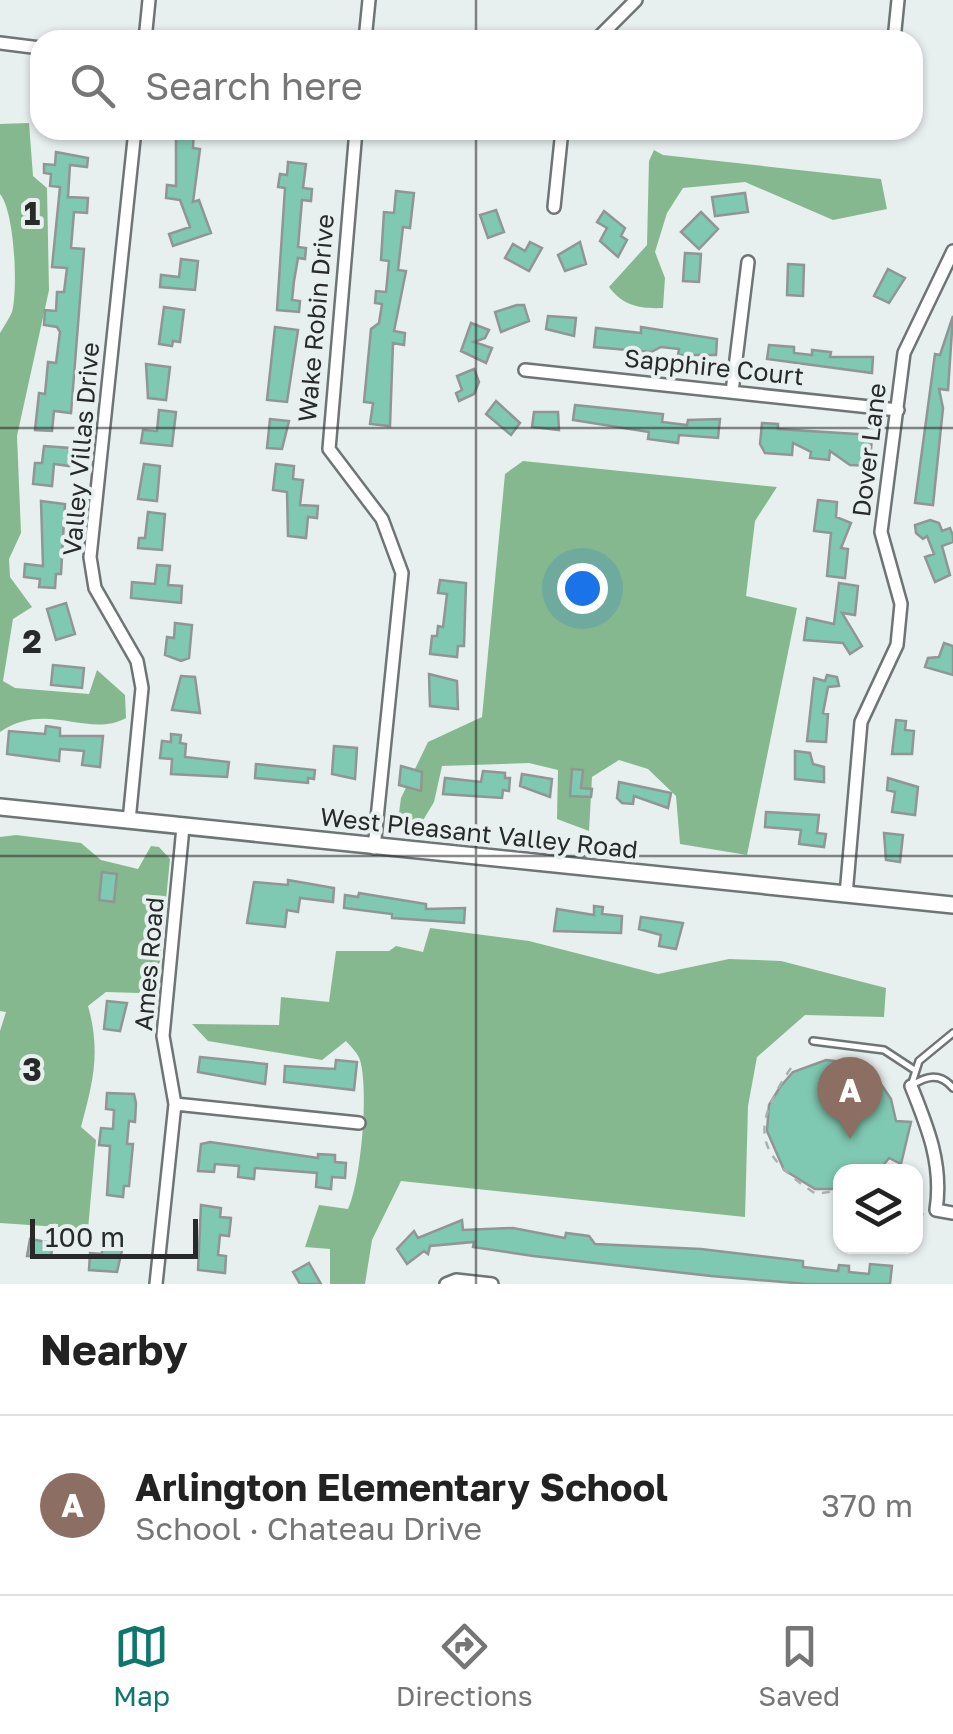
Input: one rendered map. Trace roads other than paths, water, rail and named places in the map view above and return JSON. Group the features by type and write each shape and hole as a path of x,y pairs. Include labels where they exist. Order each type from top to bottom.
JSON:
{"main road":[{"name":"West Pleasant Valley Road","path":"0,807 953,904"}],"street":[{"path":"146,30 149,0"},
{"path":"366,30 369,0"},
{"path":"606,30 636,0"},
{"path":"895,30 898,0"},
{"path":"0,42 30,46"},
{"name":"Valley Villas Drive","path":"129,820 142,688 137,661 95,588 90,556 134,140"},
{"name":"Wake Robin Drive","path":"355,140 328,449 382,519 402,573 374,848"},
{"path":"554,207 561,140"},
{"name":"Dover Lane","path":"846,894 861,722 897,645 900,618 901,604 881,532 904,353 953,251"},
{"path":"732,392 748,262"},
{"name":"Sapphire Court","path":"525,370 898,410"},
{"name":"Ames Road","path":"156,1284 175,1104 163,1036 183,827"},
{"path":"912,1086 933,1143 940,1180 936,1210 953,1213"},
{"path":"175,1104 360,1124"},
{"path":"446,1284 456,1280 492,1284"}],"lane":[{"path":"912,1086 914,1069 953,1034"},
{"path":"813,1041 884,1050 914,1069"},
{"path":"912,1086 925,1077 938,1077 953,1088"}],"place":[{"name":"Arlington Elementary School","path":"850,1139"}]}
